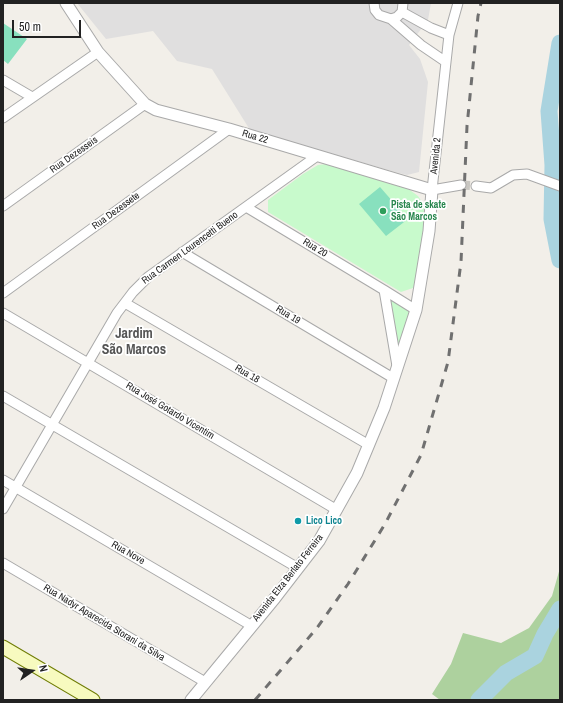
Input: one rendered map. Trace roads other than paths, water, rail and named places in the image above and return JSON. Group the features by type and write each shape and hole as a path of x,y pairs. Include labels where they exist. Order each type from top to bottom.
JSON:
{"main road":[{"path":"3,647 93,700"}],"street":[{"name":"Rua 22","path":"66,3 98,52 145,104 156,110 229,129 432,190"},
{"path":"374,3 375,10 379,15 390,19 446,62"},
{"name":"Avenida 2","path":"416,310 429,232 446,62 450,34 458,3"},
{"path":"390,19 396,17 403,7 431,28 450,34"},
{"path":"3,118 98,52"},
{"path":"3,80 32,97"},
{"name":"Rua Dezesseis","path":"3,206 145,104"},
{"name":"Rua Dezessete","path":"3,293 229,129"},
{"name":"Rua Carmen Lourencetti Bueno","path":"3,509 88,363 133,292 148,277 317,156"},
{"path":"476,186 491,188 513,175 527,174 560,186"},
{"path":"432,190 462,185"},
{"name":"Rua 20","path":"246,206 416,310"},
{"name":"Rua 19","path":"182,252 393,378"},
{"path":"384,290 398,366"},
{"name":"Rua 18","path":"125,303 369,445"},
{"name":"Avenida Elza Berlato Ferreira","path":"191,700 319,541 337,510 357,473 369,445 398,366 416,310"},
{"name":"Rua José Gotardo Vicentim","path":"3,313 337,510"},
{"path":"3,396 298,568"},
{"name":"Rua Nove","path":"3,480 252,626"},
{"name":"Rua Nadyr Aparecida Storani da Silva","path":"3,563 205,682"}],"waterway":[{"path":"560,43 549,111 553,165 552,219 560,260"},
{"path":"479,700 506,673 535,656 545,634 560,609"}],"tunnel":[{"path":"461,185 476,186"}],"railway":[{"path":"255,700 317,628 348,584 385,524 421,455 448,362 461,262 467,126 478,16 481,3"}],"place":[{"name":"Pista de skate São Marcos","path":"383,211"},
{"name":"Lico Lico","path":"298,521"}],"district":[{"name":"Jardim São Marcos","path":"134,342"}]}
